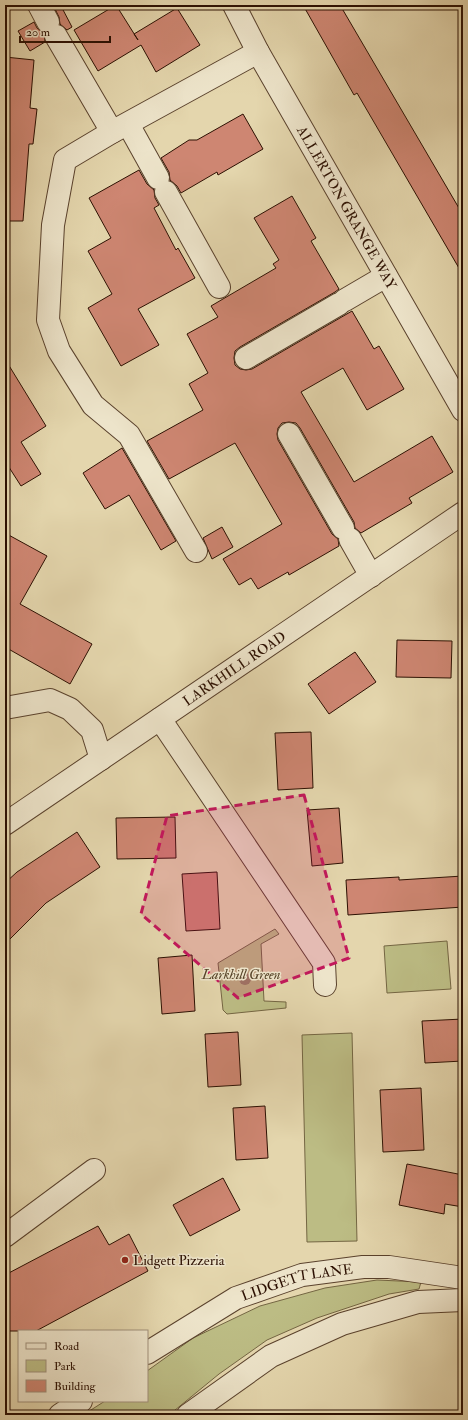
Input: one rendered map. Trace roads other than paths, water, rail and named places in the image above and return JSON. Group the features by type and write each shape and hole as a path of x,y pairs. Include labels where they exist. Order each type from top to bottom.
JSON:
{"street":[{"name":"ALLERTON GRANGE WAY","path":"234,5 258,52 463,410"},
{"path":"48,21 120,128 162,185 219,287"},
{"path":"196,551 129,435 93,405 59,351 48,320 53,225 65,160 258,52"},
{"path":"246,358 386,276"},
{"path":"289,434 371,576"},
{"name":"LARKHILL ROAD","path":"5,824 463,513"},
{"path":"5,708 50,700 70,709 92,730 101,759"},
{"path":"160,719 324,963 325,985"},
{"path":"5,1236 94,1170"},
{"name":"LIDGETT LANE","path":"148,1352 236,1298 302,1274 363,1267 389,1267 463,1278"},
{"path":"188,1415 271,1356 342,1324 418,1302 463,1300"},
{"path":"60,1415 80,1402"}],"place":[{"name":"Lidgett Pizzeria","path":"125,1260"}],"park label":[{"name":"Larkhill Green","path":"241,974"}]}
